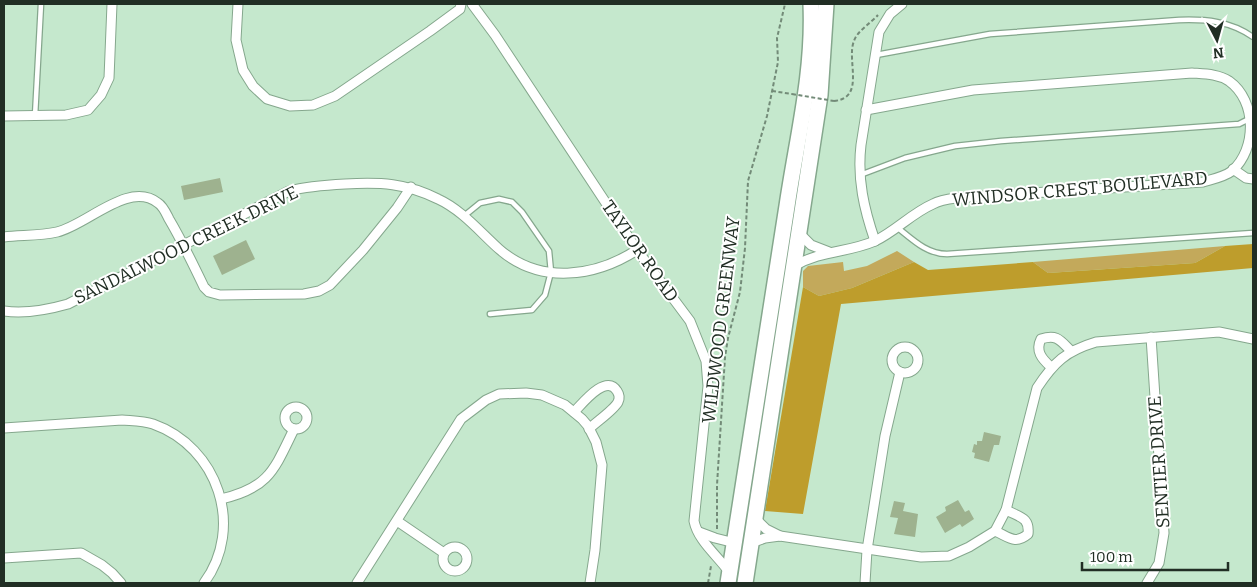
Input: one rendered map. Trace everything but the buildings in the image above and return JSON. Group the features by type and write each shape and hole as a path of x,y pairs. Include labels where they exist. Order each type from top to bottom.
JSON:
{"main road":[{"path":"729,578 788,194 809,71 812,42 811,4"},
{"path":"745,583 820,95 826,4"},
{"path":"734,543 742,553 747,567"}],"street":[{"path":"4,116 66,115 88,110 101,95 109,78 112,4"},
{"path":"238,4 236,40 243,70 253,86 267,99 290,106 313,105 334,96 430,31 460,9 461,4"},
{"path":"450,15 450,9 455,4"},
{"name":"TAYLOR ROAD","path":"472,4 495,35 637,250 690,321 706,361 708,400 694,521 697,530"},
{"path":"875,241 862,198 859,157 879,32 897,5"},
{"name":"WINDSOR CREST BOULEVARD","path":"794,266 809,258 829,252 844,251 875,241 898,228 934,203 956,198 1203,182 1218,178 1233,169 1251,151 1253,128 1248,104 1229,81 1218,76 1192,73 972,90 866,110"},
{"path":"1233,169 1246,178 1253,179"},
{"name":"SANDALWOOD CREEK DRIVE","path":"4,312 18,313 50,309 68,304 289,191 305,187 378,182 411,187 447,204 464,216 511,258 529,266 551,272 584,272 602,268 637,250"},
{"path":"4,237 57,232 73,226 120,200 143,196 160,204 184,244 204,287 214,294 304,294 319,291 330,285 363,250 397,208 411,187"},
{"path":"800,233 811,245 829,252"},
{"path":"751,543 765,538 780,536 867,550 920,556 949,556 969,547 995,531 1006,510 1037,388 1051,367 1071,351 1096,342 1224,332 1253,339"},
{"path":"1051,367 1038,353 1038,345 1041,339 1049,336 1057,338 1071,351"},
{"name":"SENTIER DRIVE","path":"1148,583 1159,563 1164,533 1150,337"},
{"path":"865,583 867,550 885,436 900,372"},
{"path":"574,412 601,387 609,385 616,389 619,396 617,404 589,429"},
{"path":"357,583 462,419 486,400 499,394 512,393 542,395 565,405 582,419 596,442 602,465 595,550 590,583"},
{"path":"4,428 122,420 139,421 152,424 182,439 204,462 221,499 224,537 217,560 204,583"},
{"path":"221,499 250,490 267,477 278,462 294,429"},
{"path":"995,531 1015,540 1022,539 1028,534 1029,526 1025,520 1006,510"},
{"path":"755,518 766,529 780,536"},
{"path":"396,521 444,553"},
{"path":"697,530 715,538 734,543"},
{"path":"697,530 714,552 729,578"},
{"path":"4,558 81,553 102,565 120,583"}],"lane":[{"path":"35,116 41,4"},
{"path":"874,56 990,34 1180,20 1210,20 1241,30 1253,37"},
{"path":"860,175 905,158 955,146 1038,138 1240,124 1252,117"},
{"path":"464,216 480,203 499,199 512,202 522,212 549,251 551,272 545,295 532,310 490,314"},
{"path":"898,228 924,248 939,254 1253,233"}],"path":[{"name":"WILDWOOD GREENWAY","path":"715,538 725,357 740,292 745,248 748,181 764,130 778,62 777,38 785,4"},
{"path":"772,91 834,101 842,99 851,90 854,80 851,61 853,41 856,35 870,24 880,12"},
{"path":"708,583 714,552"}],"shaded area":[{"path":"1253,244 1253,268 841,304 803,514 765,511 803,287 819,296 852,288 914,262 928,270 1033,262 1048,273 1195,263 1225,246"},
{"path":"1225,246 1195,263 1048,273 1033,262"},
{"path":"897,251 914,262 852,288 819,296 803,287 803,271 808,266 843,262 844,271 867,266"}]}
